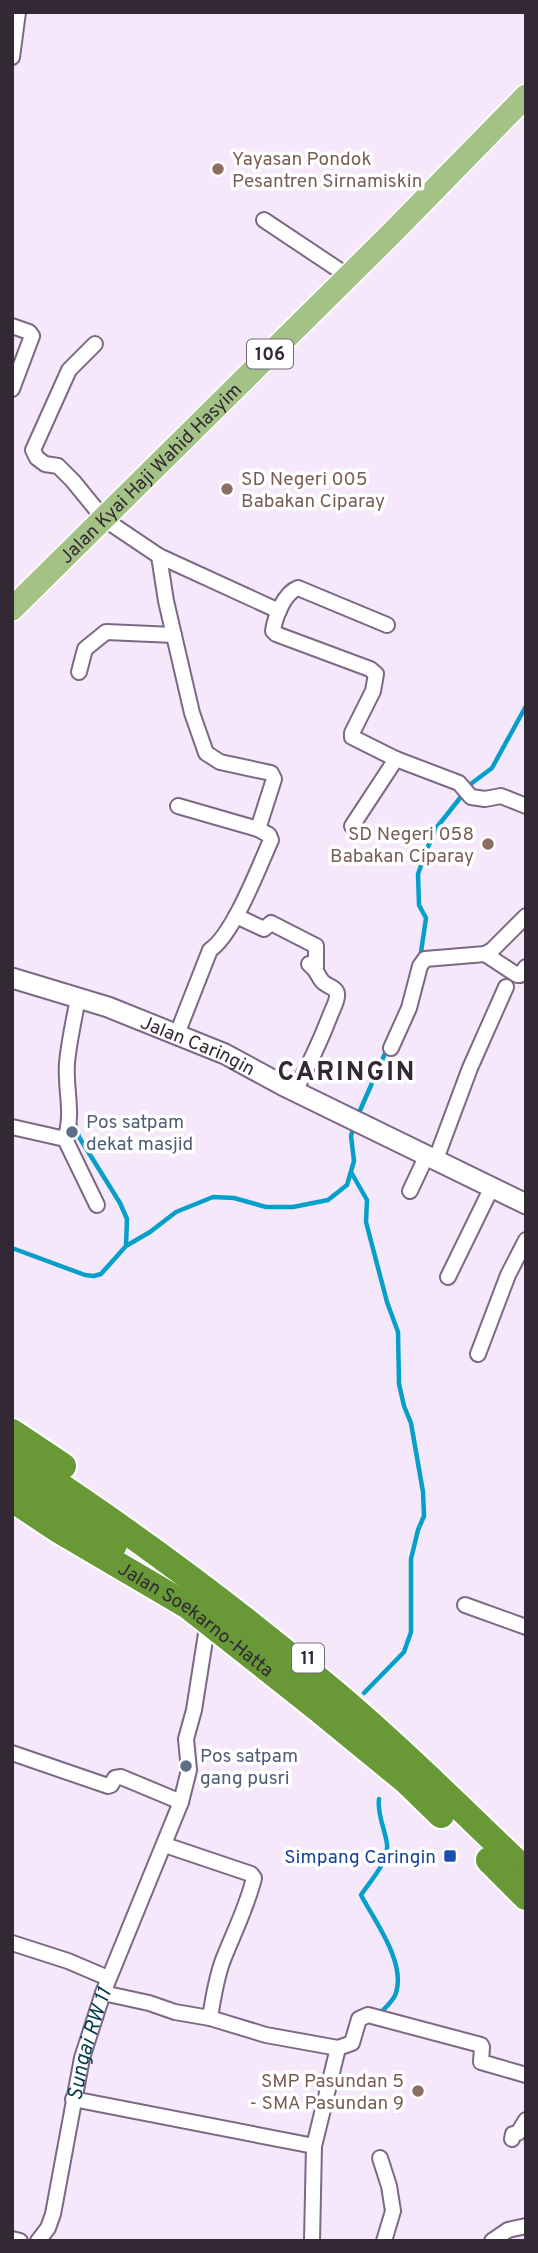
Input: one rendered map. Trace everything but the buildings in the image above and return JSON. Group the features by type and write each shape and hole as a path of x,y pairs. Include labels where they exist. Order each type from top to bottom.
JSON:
{"highway":[{"name":"Jalan Soekarno-Hatta","path":"12,1432 123,1507 376,1714 446,1779 470,1818"},
{"name":"11","path":"12,1454 91,1516 149,1572 198,1614"},
{"name":"11","path":"12,1475 91,1516"},
{"name":"Jalan Soekarno-Hatta","path":"12,1499 57,1530 198,1614 406,1781 526,1897"},
{"name":"Jalan Soekarno-Hatta","path":"91,1516 178,1569 335,1693 408,1757 526,1871"}],"main road":[{"name":"Jalan Kyai Haji Wahid Hasyim","path":"15,602 104,519 526,96"},
{"name":"Jalan Caringin","path":"13,979 78,998 225,1054 356,1121 525,1201"}],"street":[{"path":"12,57 18,12"},
{"path":"264,220 348,276"},
{"path":"12,326 29,332 32,336 12,389"},
{"path":"95,344 69,370 33,450 37,458 45,464 58,466 104,519 159,556 279,611"},
{"path":"159,556 191,713 206,753 220,762 273,775 258,829"},
{"path":"387,625 299,588 291,592 279,611 273,631 376,674 373,691 352,737 396,759 459,783 471,797 485,799 501,796 526,806"},
{"path":"79,672 85,649 106,632 174,635"},
{"path":"352,826 396,759"},
{"path":"177,1034 210,950 216,946 236,916 271,840 269,835 258,829 178,806"},
{"path":"236,916 264,929 271,923 316,946 316,969 321,980 336,990 338,995 313,1057 295,1091"},
{"path":"391,1048 409,1008 420,966 425,959 485,954 526,916"},
{"path":"504,936 526,927"},
{"path":"485,954 517,975 526,967"},
{"path":"410,1191 431,1157 506,987"},
{"path":"78,998 67,1063 70,1118 65,1139 97,1205"},
{"path":"12,1127 65,1139"},
{"path":"448,1277 492,1187"},
{"path":"478,1354 508,1275 526,1240"},
{"path":"465,1605 526,1627"},
{"path":"38,2241 48,2228 53,2214 82,2058 103,1993 181,1802 189,1770 186,1739 194,1710 198,1614"},
{"path":"12,1754 108,1786 115,1778 121,1777 181,1802"},
{"path":"165,1845 251,1874 254,1878 245,1911 214,1991 211,2018"},
{"path":"12,1943 68,1961 108,1978"},
{"path":"103,1993 211,2018 266,2035 338,2048 352,2043 359,2019 368,2015 481,2045 480,2060 484,2064 526,2075"},
{"path":"312,2241 314,2146 338,2048"},
{"path":"73,2099 314,2146"},
{"path":"512,2139 513,2134 519,2133 526,2120"},
{"path":"380,2158 390,2186 393,2211 384,2241"},
{"path":"492,2241 508,2230 526,2226"},
{"path":"12,2239 20,2241"}],"waterway":[{"path":"420,959 426,918 419,905 418,874 427,849 437,827 472,783 492,768 526,706"},
{"path":"358,1115 387,1049"},
{"path":"74,1121 79,1137 127,1219 126,1246"},
{"path":"12,1248 94,1276 101,1274 126,1246 176,1212 213,1197 234,1198 266,1207 293,1207 328,1200 347,1185 354,1161 351,1136 354,1126"},
{"path":"351,1172 367,1200 366,1222 387,1302 398,1332 399,1384 411,1423 423,1492 424,1516 411,1559 411,1632 404,1652 364,1693"},
{"path":"378,2015 393,1999 398,1981 393,1955 361,1895 382,1864 387,1851 379,1799"}],"place":[{"name":"Yayasan Pondok Pesantren Sirnamiskin","path":"218,169"},
{"name":"SD Negeri 005 Babakan Ciparay","path":"227,489"},
{"name":"SD Negeri 058 Babakan Ciparay","path":"488,844"},
{"name":"Pos satpam dekat masjid","path":"72,1132"},
{"name":"Pos satpam gang pusri","path":"186,1766"},
{"name":"Simpang Caringin","path":"450,1856"},
{"name":"SMP Pasundan 5 - SMA Pasundan 9","path":"418,2091"}],"district":[{"name":"CARINGIN","path":"347,1071"}],"water label":[{"name":"Sungai RW 11","path":"90,2045"}]}
